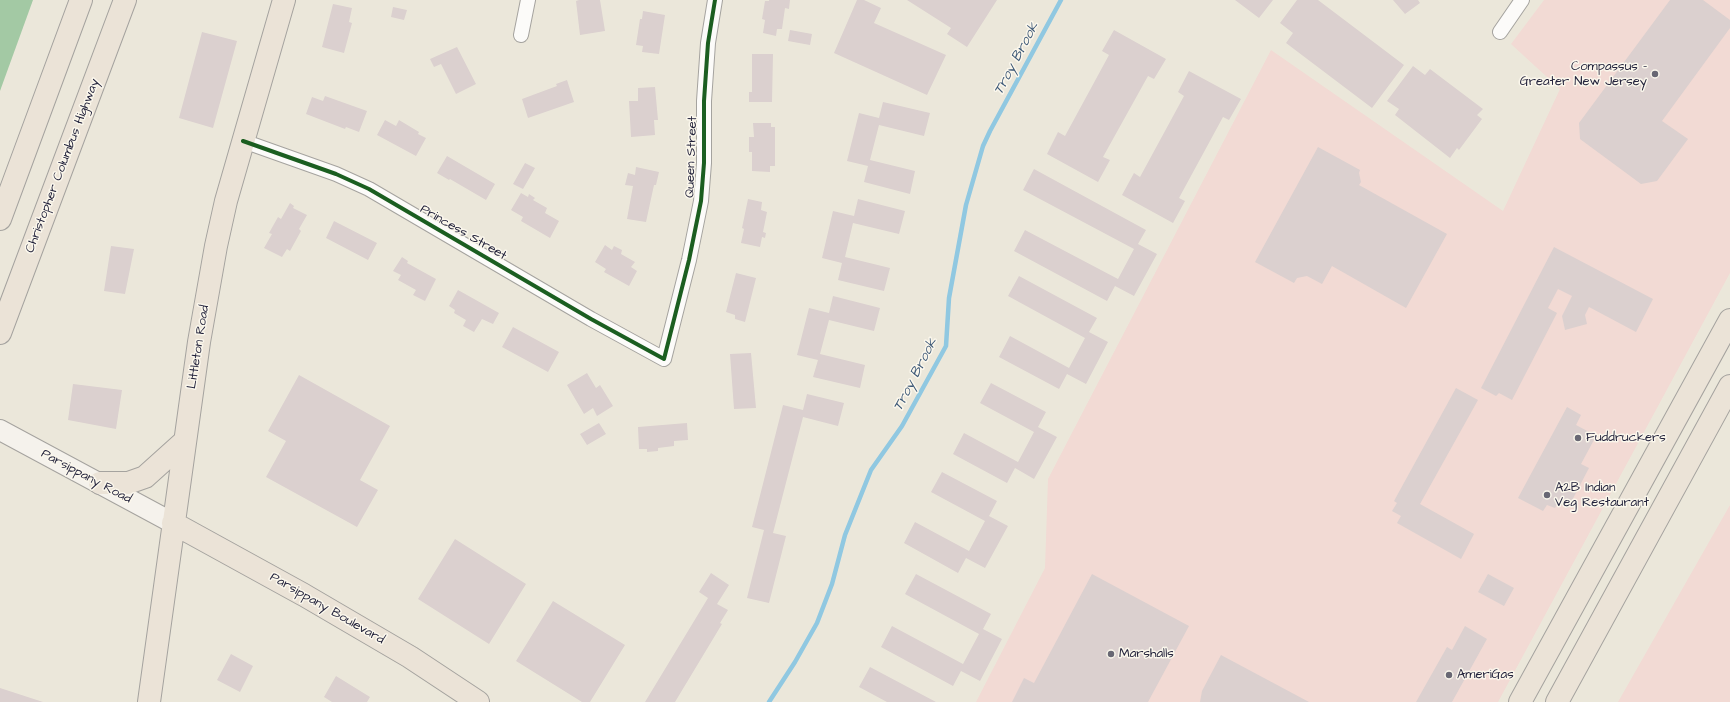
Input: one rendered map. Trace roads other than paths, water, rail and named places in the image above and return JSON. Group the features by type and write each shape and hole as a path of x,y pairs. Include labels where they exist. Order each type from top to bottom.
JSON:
{"main road":[{"path":"0,219 80,0"},
{"name":"Christopher Columbus Highway","path":"0,333 125,0"},
{"name":"Littleton Road","path":"149,702 185,441 203,319 216,246 226,201 284,0"},
{"path":"1520,702 1730,320"},
{"path":"1557,702 1730,386"},
{"name":"Parsippany Road","path":"0,430 173,523"},
{"path":"100,484 128,483 145,477 185,441"},
{"name":"Parsippany Boulevard","path":"173,523 304,595 410,657 478,702"}],"street":[{"path":"521,35 528,0"},
{"name":"Queen Street","path":"664,359 689,260 701,201 704,163 704,101 708,43 715,0"},
{"path":"1500,32 1522,0"},
{"name":"Princess Street","path":"243,141 336,174 369,189 591,319 664,359"}],"waterway":[{"name":"Troy Brook","path":"769,702 795,662 817,623 832,584 845,535 871,470 902,426 946,346 949,298 966,205 983,146 1061,0"}],"place":[{"name":"Compassus - Greater New Jersey","path":"1655,74"},
{"name":"Fuddruckers","path":"1578,438"},
{"name":"A2B Indian Veg Restaurant","path":"1547,495"},
{"name":"Marshalls","path":"1111,654"},
{"name":"AmeriGas","path":"1449,675"}]}
